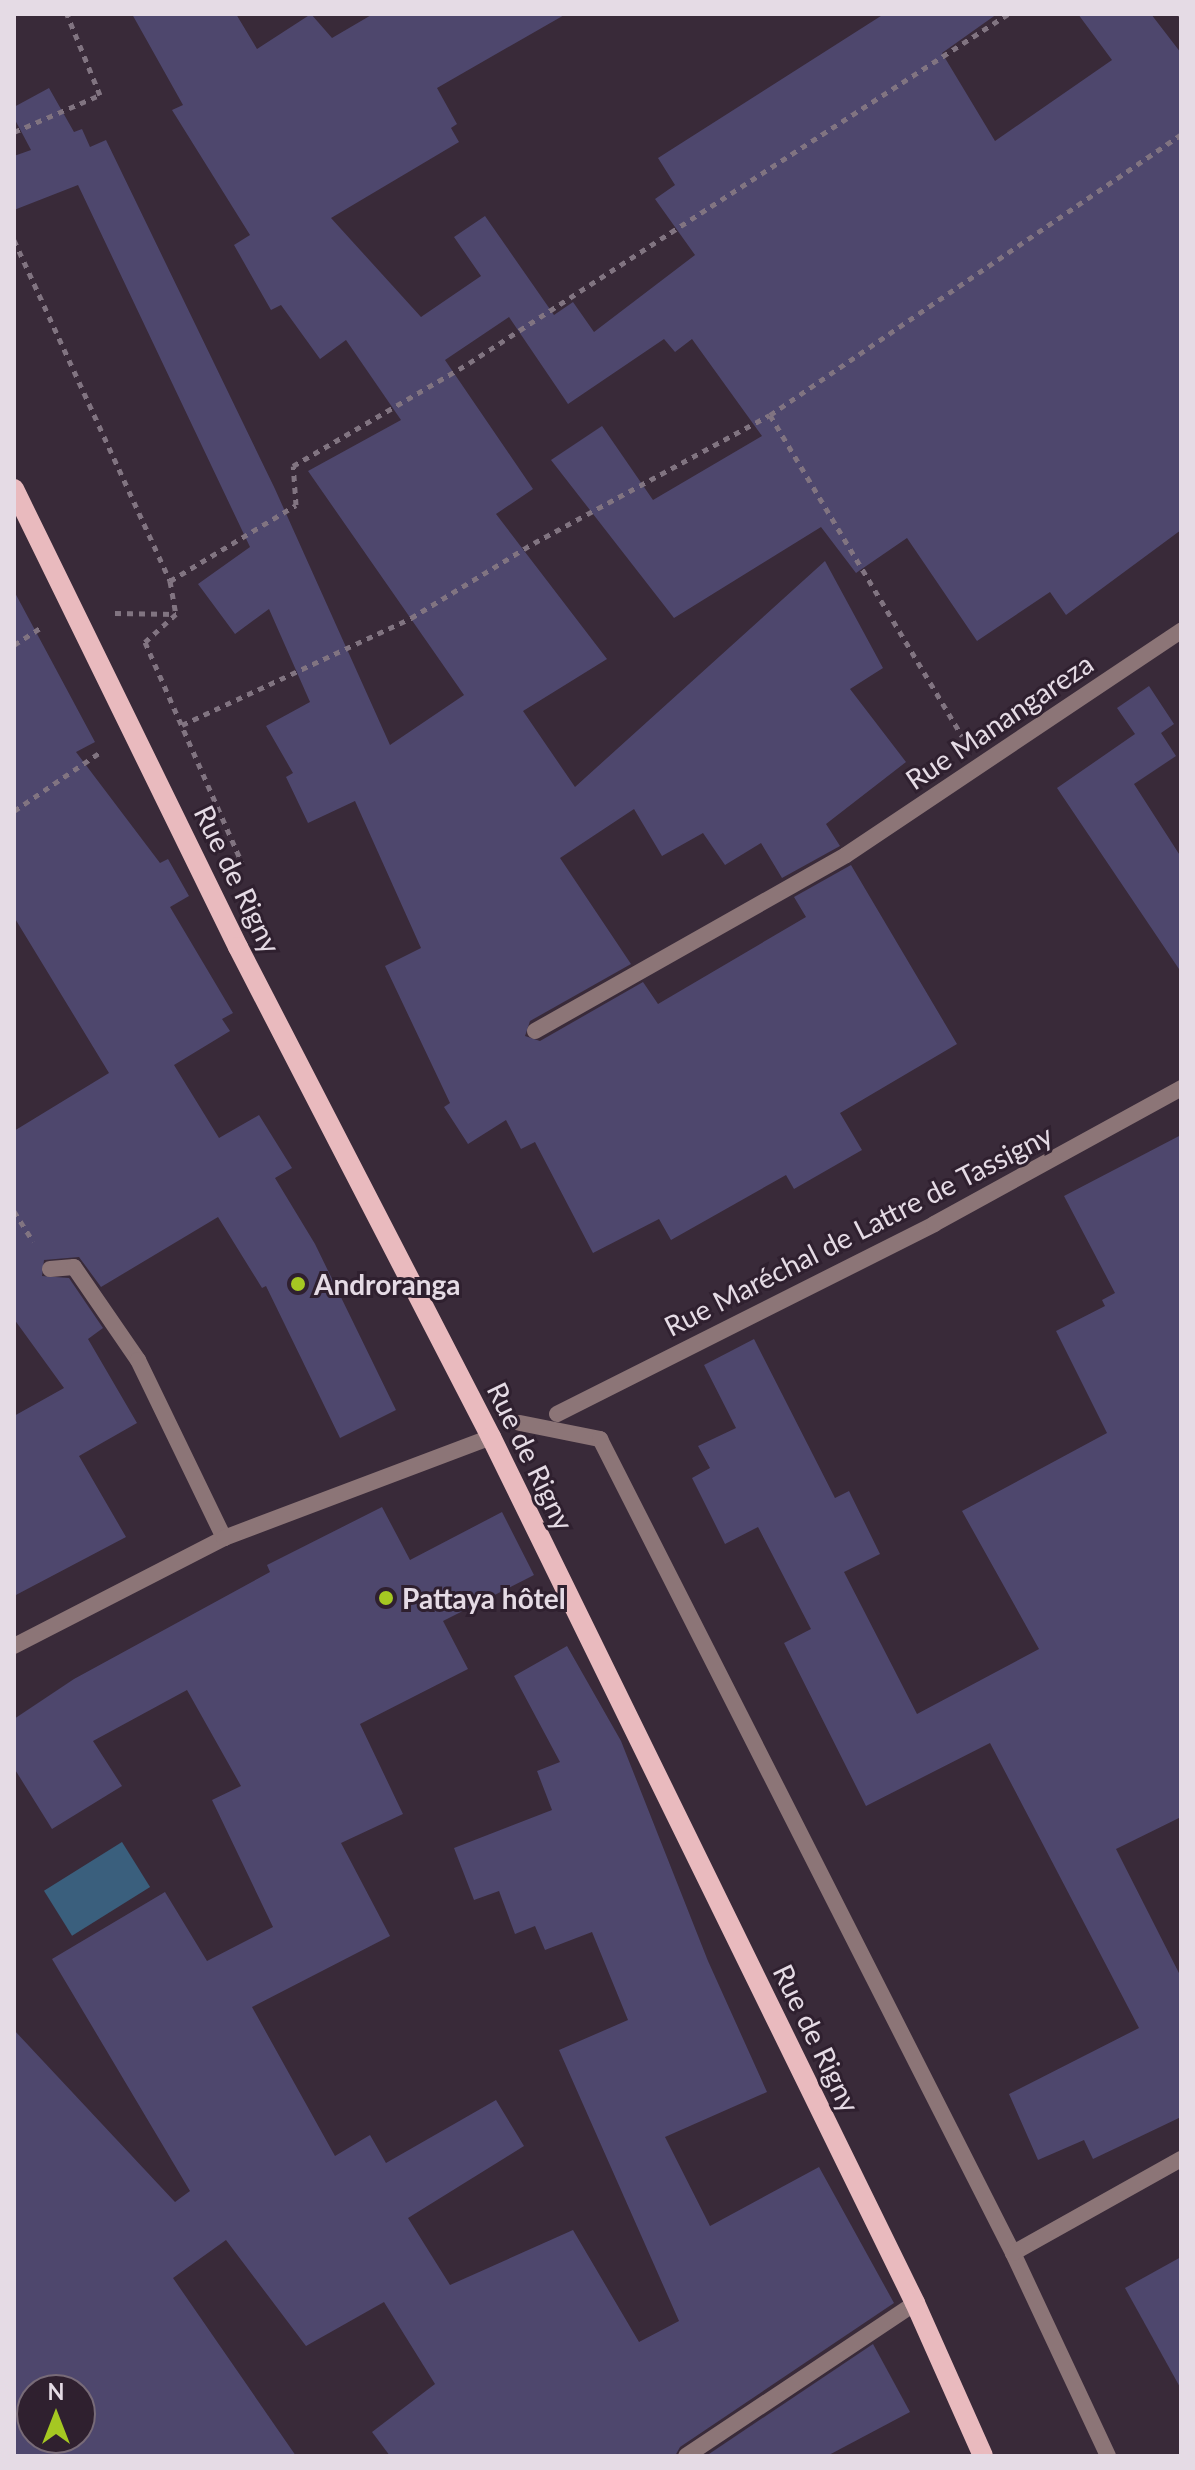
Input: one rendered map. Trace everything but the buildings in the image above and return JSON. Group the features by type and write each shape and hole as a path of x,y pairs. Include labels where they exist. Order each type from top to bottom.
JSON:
{"main road":[{"name":"Rue de Rigny","path":"14,489 70,607 138,737 238,947 491,1437 915,2303 983,2456"}],"street":[{"name":"Rue Manangareza","path":"535,1031 846,855 1181,631"},
{"name":"Rue Maréchal de Lattre de Tassigny","path":"557,1414 934,1224 1181,1088"},
{"path":"50,1269 74,1267 138,1360 224,1538"},
{"path":"520,1423 600,1439 1013,2253 1108,2456"},
{"path":"14,1646 224,1538 491,1437"},
{"path":"1013,2253 1181,2159"},
{"path":"686,2456 915,2303"}],"path":[{"path":"14,132 100,95 67,14"},
{"path":"170,581 296,505 293,466 482,354 1008,14"},
{"path":"182,725 411,618 534,543 770,415 1181,135"},
{"path":"14,240 170,581 176,614"},
{"path":"770,415 979,765"},
{"path":"70,607 176,614"},
{"path":"176,614 145,642 244,868"},
{"path":"14,811 89,757 138,737"}],"water":[{"path":"122,1842 150,1887 72,1936 44,1891"}],"place":[{"name":"Androranga","path":"298,1284"},
{"name":"Pattaya hôtel","path":"386,1598"}]}
